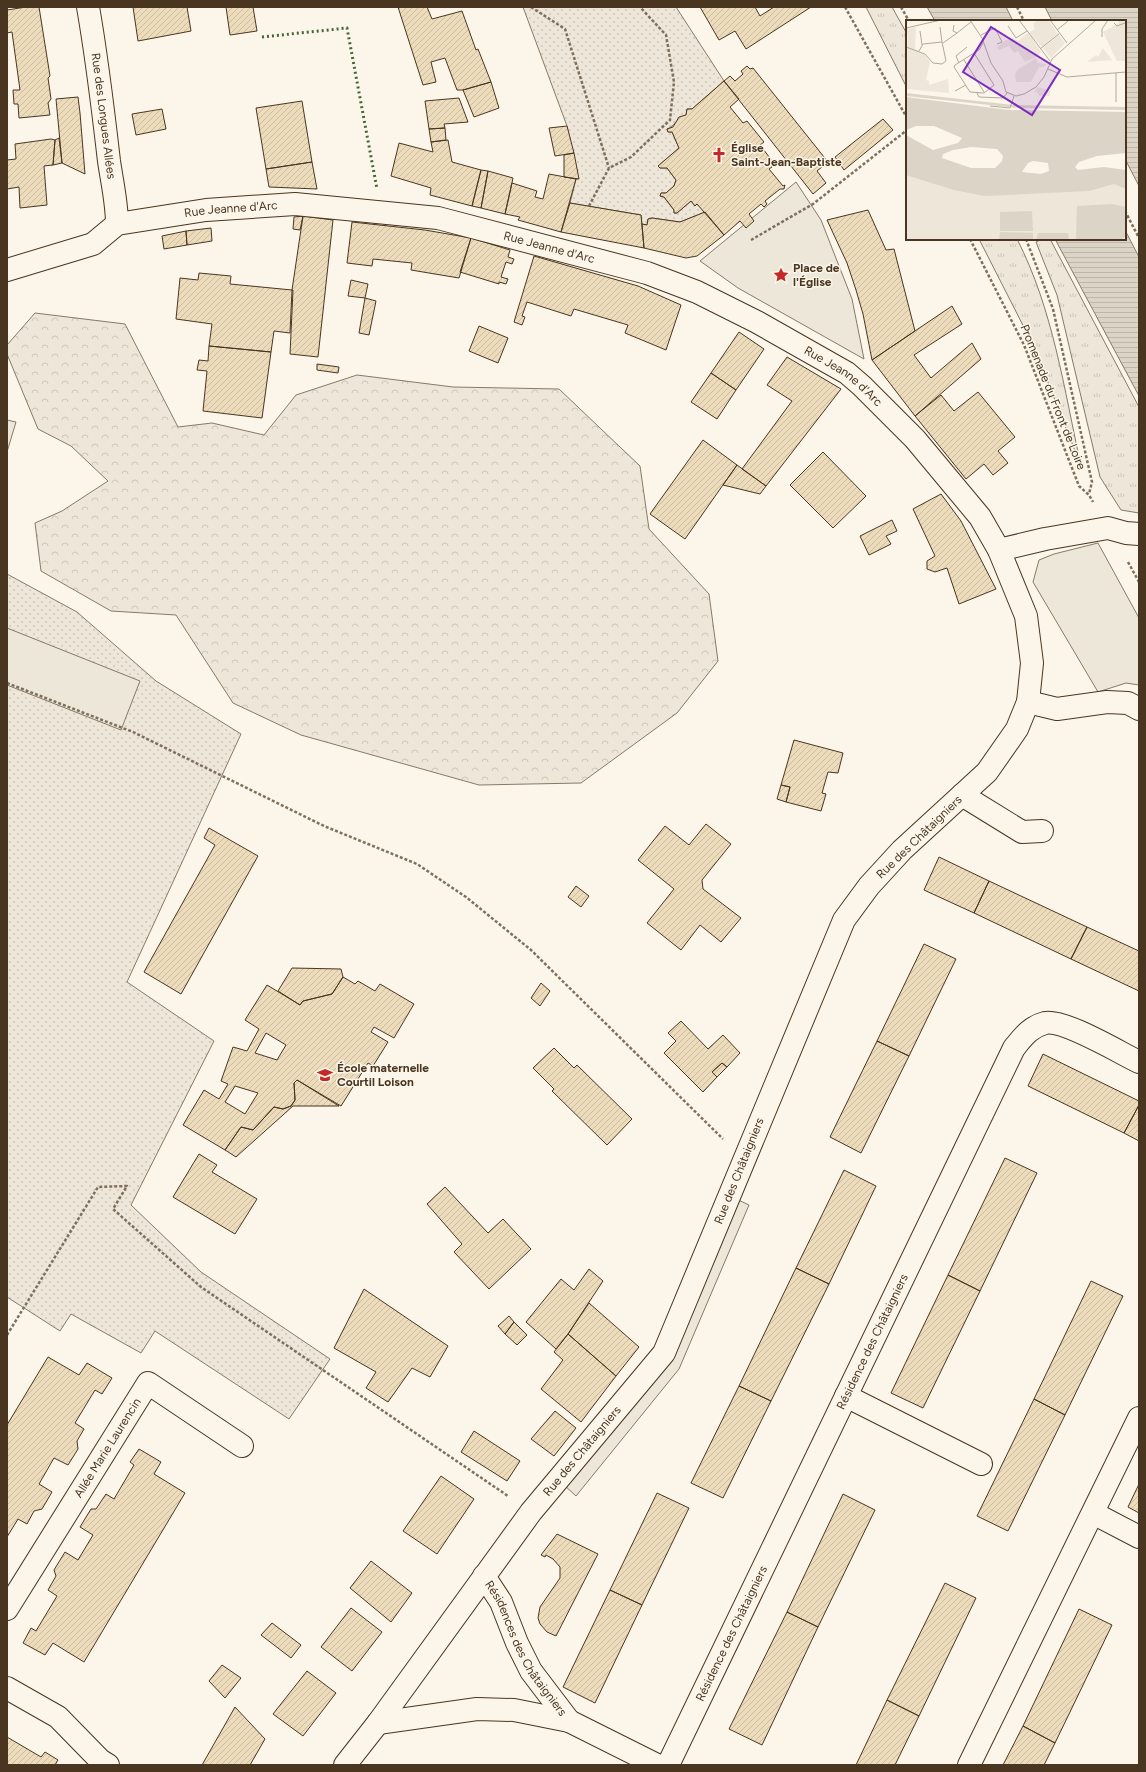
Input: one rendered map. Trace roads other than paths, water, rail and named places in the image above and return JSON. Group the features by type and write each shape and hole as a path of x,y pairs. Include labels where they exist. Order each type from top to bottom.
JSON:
{"street":[{"name":"Rue des Longues Allées","path":"88,7 98,62 111,179 117,204 117,224"},
{"name":"Rue Jeanne d'Arc","path":"117,224 206,210 295,204 438,218 647,273 697,292 757,322 852,378 915,439 980,517 999,550"},
{"path":"7,270 93,244 117,224"},
{"path":"999,550 1045,539 1108,528 1126,533 1139,534"},
{"name":"Rue des Châtaigniers","path":"345,1765 378,1723 531,1512 664,1353 844,920 869,886 902,850 987,772 1017,729 1028,702 1032,663 1026,616 999,550"},
{"path":"1028,702 1057,709 1107,702 1128,703 1139,709"},
{"path":"962,795 1022,832 1042,831"},
{"name":"Résidence des Châtaigniers","path":"668,1765 1014,1048 1028,1030 1045,1023 1062,1024 1139,1062"},
{"name":"Allée Marie Laurencin","path":"7,1609 148,1383 242,1446"},
{"path":"846,1396 981,1464"},
{"path":"969,1765 1139,1418"},
{"path":"1092,1513 1139,1537"},
{"name":"Résidences des Châtaigniers","path":"484,1576 501,1602 517,1643 531,1671 569,1721"},
{"path":"7,1688 58,1717 100,1760 108,1765"},
{"path":"378,1723 477,1709 514,1710 569,1721 657,1765"}],"place":[{"name":"Église Saint-Jean-Baptiste","path":"719,155"},
{"name":"Place de l'Église","path":"781,275"},
{"name":"École maternelle Courtil Loison","path":"325,1075"}]}
